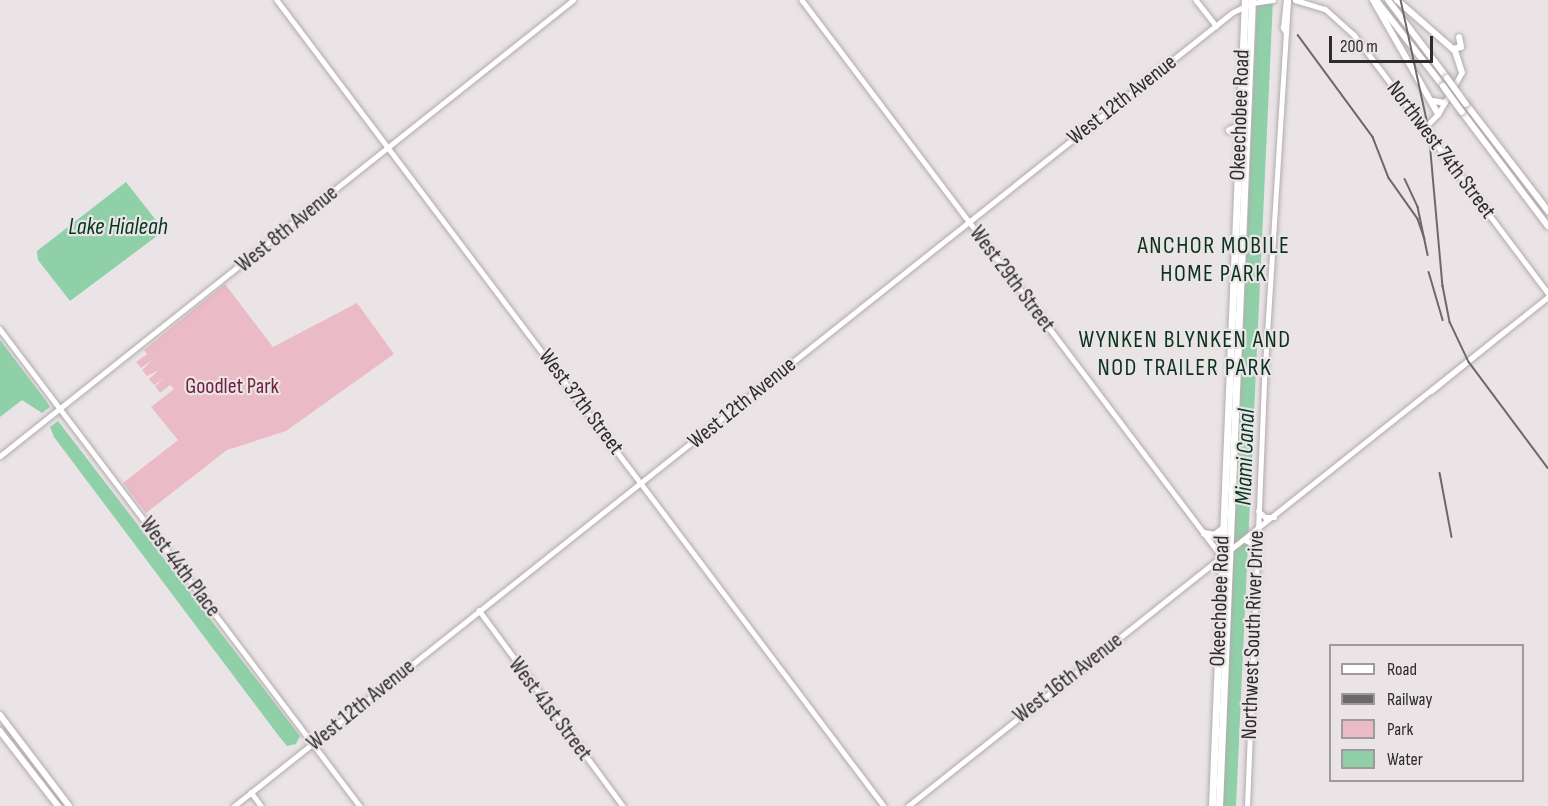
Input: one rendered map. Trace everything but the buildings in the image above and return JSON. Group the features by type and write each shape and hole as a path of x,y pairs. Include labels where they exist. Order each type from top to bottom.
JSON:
{"highway":[{"name":"Okeechobee Road","path":"1212,806 1239,144 1250,2"},
{"name":"Okeechobee Road","path":"1219,806 1232,550 1250,2"},
{"path":"1229,130 1240,126"},
{"path":"1239,144 1246,160"},
{"path":"1204,533 1214,535 1223,528"}],"main road":[{"path":"1250,2 1273,0"},
{"name":"Northwest 74th Street","path":"1295,0 1325,9 1340,20 1424,128 1548,295"},
{"path":"1375,0 1438,114"},
{"path":"1375,0 1548,226"},
{"path":"1388,0 1548,211"},
{"path":"1397,0 1453,49 1462,72 1438,114 1424,128"},
{"name":"West 12th Avenue","path":"234,806 969,221 1216,26 1250,2"},
{"path":"1453,49 1461,47 1459,37"},
{"path":"1432,100 1445,103"},
{"name":"West 16th Avenue","path":"908,806 1222,557 1275,518 1548,295"},
{"path":"1258,511 1265,517 1275,518"},
{"path":"1247,538 1255,545"},
{"path":"0,715 69,806"},
{"path":"0,731 58,806"}],"street":[{"name":"West 37th Street","path":"277,0 884,806"},
{"name":"West 8th Avenue","path":"0,456 573,0"},
{"name":"West 29th Street","path":"802,0 1222,557"},
{"path":"1196,0 1216,26"},
{"name":"Northwest South River Drive","path":"1247,806 1255,545 1287,0"},
{"path":"1284,43 1292,41"},
{"name":"West 44th Place","path":"0,328 360,806"},
{"name":"West 41st Street","path":"479,610 622,806"},
{"path":"251,792 261,806"}],"green space":[{"name":"Goodlet Park","path":"225,284 273,347 357,303 394,354 286,431 227,450 146,513 123,483 178,440 151,407 174,389 170,385 160,393 155,386 165,378 154,385 149,379 159,370 147,376 142,370 152,360 141,368 136,362 147,354 144,350"}],"water":[{"name":"Miami Canal","path":"1257,0 1273,0 1236,806 1223,806"},
{"name":"Lake Hialeah","path":"126,182 159,224 161,233 70,301 38,260 37,251"},
{"path":"0,340 50,407 42,413 22,400 0,417"},
{"path":"58,421 300,736 296,744 287,746 278,735 54,437 50,427"}],"railway":[{"path":"1401,0 1429,130 1443,286 1450,322 1469,362 1548,468"},
{"path":"1298,35 1373,137 1389,178 1418,219 1425,239"},
{"path":"1405,179 1418,207 1428,255"},
{"path":"1429,272 1443,320"},
{"path":"1440,473 1452,537"}],"district":[{"name":"ANCHOR MOBILE HOME PARK","path":"1214,260"},
{"name":"WYNKEN BLYNKEN AND NOD TRAILER PARK","path":"1185,354"}]}
